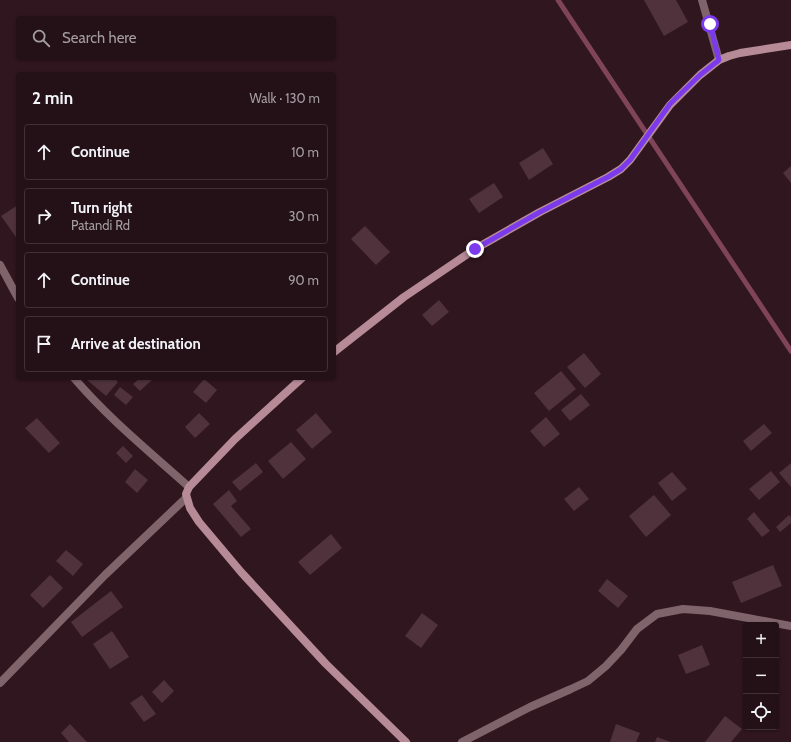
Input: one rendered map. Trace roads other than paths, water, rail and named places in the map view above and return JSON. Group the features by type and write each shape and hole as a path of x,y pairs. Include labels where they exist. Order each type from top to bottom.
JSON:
{"street":[{"path":"702,0 719,60"},
{"path":"336,350 404,297 475,249 540,212 621,169 630,160 660,117 684,90 719,60 729,56 791,45"},
{"path":"0,264 16,294"},
{"path":"76,380 118,423 189,487"},
{"path":"300,380 235,439 189,487 186,498 198,522 241,572 326,664 406,742"},
{"path":"0,683 105,575 186,498"},
{"path":"462,742 518,713 588,681 606,666 621,650 637,629 657,614 683,609 717,612 791,626"}],"waterway":[{"path":"558,0 791,351"}]}
